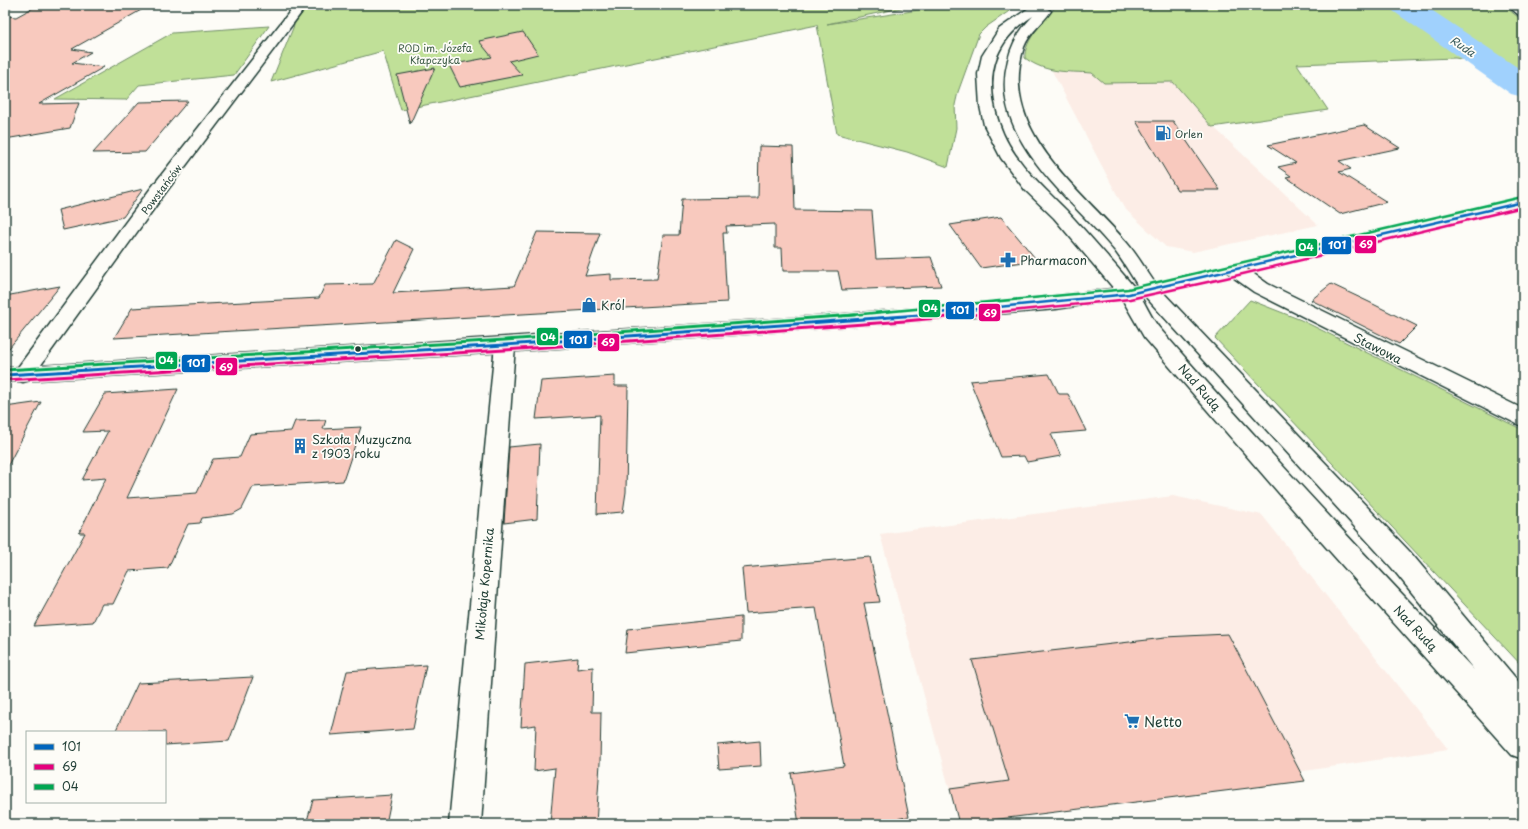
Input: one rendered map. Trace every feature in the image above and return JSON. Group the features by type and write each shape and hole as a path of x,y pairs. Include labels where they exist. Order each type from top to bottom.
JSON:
{"street":[{"name":"Powstańców","path":"14,375 158,192 301,5"},
{"name":"Nad Rudą","path":"1042,5 1027,14 1004,32 989,56 985,74 985,91 992,125 1010,158 1031,186 1060,214 1129,294 1152,332 1325,529 1523,744"},
{"path":"1049,5 1024,36 1015,53 1011,87 1018,115 1027,136 1043,160 1068,190 1122,248 1150,290 1401,560 1523,708"},
{"path":"1513,5 1523,12"},
{"name":"Stawowa","path":"1237,270 1261,288 1523,419"},
{"path":"14,375 505,345 905,316 1056,303 1150,290"},
{"name":"Mikołaja Kopernika","path":"465,824 505,345"}],"shaded area":[{"path":"1052,71 1092,73 1104,83 1173,82 1204,118 1318,225 1193,252 1166,247 1124,208"},
{"path":"1173,496 1262,515 1448,749 959,824 880,534"}],"green space":[{"name":"ROD im. Józefa Kłapczyka","path":"308,5 915,5 827,24 951,5 1018,5 986,27 979,34 958,92 955,105 956,128 948,167 907,152 837,134 817,25 401,110 383,51 271,82 295,23"},
{"path":"1057,5 1503,5 1523,21 1523,79 1506,67 1455,58 1297,64 1328,110 1212,127 1173,82 1104,83 1092,73 1057,71 1041,67 1025,58 1025,51 1032,37"},
{"path":"269,26 234,75 139,85 126,100 55,99 172,33"},
{"path":"1250,300 1301,320 1523,430 1523,667 1215,338"}],"building":[{"path":"38,5 150,5 72,49 91,52 72,63 104,67 39,104 79,103 70,128 5,139 5,16 16,17"},
{"path":"523,32 538,54 509,61 522,75 460,87 449,65 492,57 479,41"},
{"path":"435,68 410,124 397,75"},
{"path":"188,101 145,152 93,153 139,102"},
{"path":"1136,121 1173,121 1220,190 1177,190"},
{"path":"1364,125 1400,148 1339,161 1351,169 1339,172 1387,202 1340,214 1286,177 1291,176 1278,167 1296,163 1268,145"},
{"path":"759,146 793,147 795,210 872,211 876,259 931,257 941,286 842,290 838,271 783,271 782,248 775,248 775,224 726,226 727,233 723,233 727,302 114,338 132,308 319,298 325,285 373,284 396,240 414,249 393,293 514,286 537,232 600,233 585,276 611,274 611,280 657,279 663,235 679,235 682,199 758,198"},
{"path":"143,189 123,217 63,230 58,210"},
{"path":"1001,217 1035,258 1023,260 1024,262 981,268 950,225"},
{"path":"1331,284 1417,326 1399,344 1311,300"},
{"path":"60,286 5,353 5,296"},
{"path":"1049,374 1059,394 1068,394 1086,431 1051,434 1061,456 1027,462 1024,456 1001,457 970,381"},
{"path":"615,376 615,386 628,386 626,492 623,512 597,514 600,415 536,419 541,381"},
{"path":"178,389 127,498 197,493 213,459 240,457 250,434 291,431 295,421 326,420 323,429 361,427 343,481 253,487 242,509 233,514 202,518 200,523 188,524 168,568 129,571 113,604 102,604 93,622 34,626 85,533 79,533 106,478 82,480 108,431 83,432 105,394"},
{"path":"41,402 5,471 5,407"},
{"path":"540,444 537,519 504,523 509,447"},
{"path":"870,557 880,602 864,603 909,817 856,824 799,824 791,773 844,766 816,608 746,613 742,568"},
{"path":"741,617 741,641 625,653 628,629"},
{"name":"Netto","path":"1228,634 1305,781 959,824 950,789 1009,781 972,660 1165,638 1164,637"},
{"path":"578,658 577,669 593,667 592,712 601,712 600,763 596,824 550,824 555,768 534,771 536,725 521,727 525,664"},
{"path":"426,665 413,729 331,735 347,671"},
{"path":"253,677 229,741 166,745 166,731 115,731 138,683"},
{"path":"760,741 761,766 719,769 717,745"},
{"path":"392,795 386,824 306,824 313,800"}],"waterway":[{"name":"Ruda","path":"1404,5 1523,87"}],"transit line":[{"name":"04","path":"5,370 505,340 905,311 1128,289 1522,197"},
{"name":"101","path":"5,375 505,345 905,316 1129,294 1523,202"},
{"name":"69","path":"5,380 505,350 905,321 1130,299 1226,278 1523,207"}],"place":[{"name":"Orlen","path":"1163,133"},
{"name":"Pharmacon","path":"1008,260"},
{"name":"Król","path":"589,305"},
{"name":"Szkoła Muzyczna z 1903 roku","path":"300,446"},
{"name":"Netto","path":"1132,721"}]}
